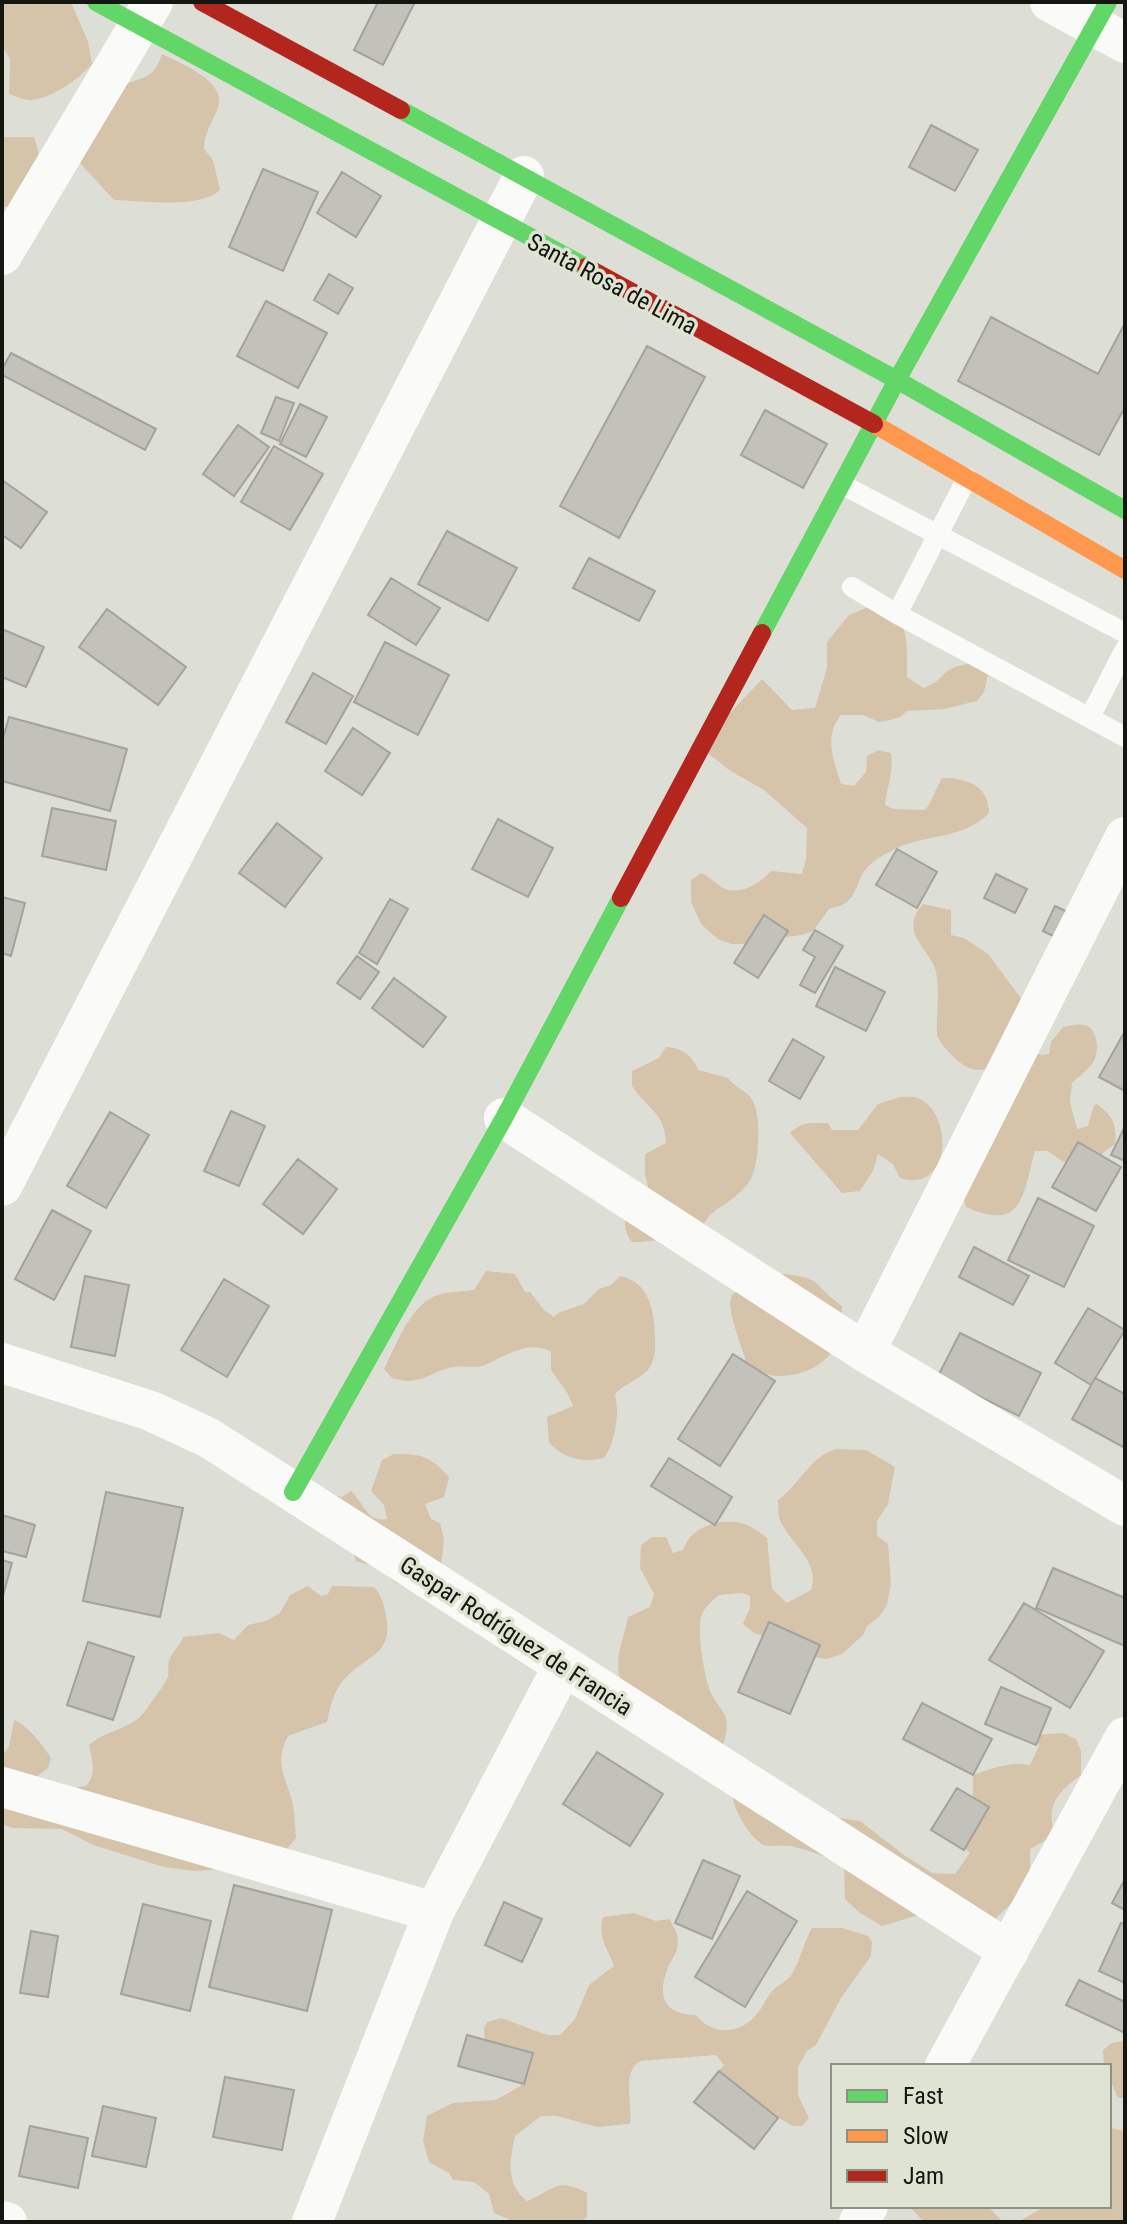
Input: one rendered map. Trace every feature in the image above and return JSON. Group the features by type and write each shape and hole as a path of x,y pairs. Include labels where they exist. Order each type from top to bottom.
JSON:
{"street":[{"name":"Santa Rosa de Lima","path":"96,2 146,14 500,224 876,425 1125,570"},
{"path":"202,2 897,380 1125,510"},
{"path":"293,1492 504,1118 876,425 897,380 1109,24 1050,2"},
{"path":"2,255 146,14"},
{"path":"2,1186 524,176"},
{"path":"865,1352 1125,837"},
{"path":"504,1118 865,1352 1125,1506"},
{"name":"Gaspar Rodríguez de Francia","path":"2,1363 151,1411 209,1438 1009,1951"},
{"path":"312,2222 434,1912 563,1666"},
{"path":"946,2064 1125,1737"},
{"path":"2,1787 434,1912"}],"lane":[{"path":"897,614 967,478"},
{"path":"843,485 1125,633"},
{"path":"852,587 1125,737"},
{"path":"1090,717 1125,649"}],"shaded area":[{"path":"2,2 71,2 88,42 92,64 55,93 29,100 9,94 10,59 2,46"},
{"path":"162,54 200,74 216,89 218,107 207,132 204,149 213,160 220,190 211,196 185,202 114,200 79,162 120,88 150,74"},
{"path":"2,137 34,137 39,159 36,175 15,207 2,207"},
{"path":"884,600 903,626 907,644 907,677 923,688 952,668 978,663 988,674 984,692 977,701 944,709 907,711 900,717 886,721 879,722 863,715 841,715 831,740 841,784 854,786 866,772 867,756 878,750 891,753 892,760 885,805 894,809 925,810 942,778 951,778 967,782 980,790 988,803 989,813 979,822 955,833 903,845 877,859 865,870 850,899 829,909 813,931 751,944 719,940 701,924 691,902 691,880 701,873 723,888 736,890 756,884 771,871 802,874 807,828 764,790 729,770 699,746 762,679 792,710 815,708 827,668 827,642 849,615"},
{"path":"923,904 951,910 951,935 964,938 988,954 1023,1001 1033,1052 1049,1054 1051,1042 1063,1027 1086,1026 1092,1030 1096,1040 1094,1060 1072,1083 1070,1102 1077,1129 1088,1126 1094,1105 1102,1108 1113,1121 1115,1144 1089,1170 1062,1161 1048,1151 1035,1151 1018,1204 1010,1212 1000,1215 985,1214 966,1207 962,1193 994,1068 978,1070 962,1064 937,1036 936,972 918,941 914,924"},
{"path":"666,1047 686,1053 698,1070 728,1078 749,1095 756,1111 757,1154 749,1182 711,1214 699,1229 666,1239 632,1242 627,1234 625,1219 631,1205 648,1186 645,1154 666,1143 658,1117 632,1086 632,1071 659,1058"},
{"path":"900,1097 918,1098 930,1106 942,1134 938,1164 930,1174 917,1180 900,1178 893,1164 878,1154 873,1171 860,1191 842,1193 790,1133 799,1126 812,1123 828,1123 832,1130 858,1130 878,1104"},
{"path":"486,1271 515,1274 525,1292 530,1292 554,1317 584,1304 599,1289 611,1285 620,1276 638,1284 644,1291 653,1316 654,1356 647,1371 615,1394 616,1428 604,1458 574,1458 549,1442 547,1417 573,1406 551,1370 551,1352 543,1348 526,1348 481,1366 453,1367 410,1381 392,1378 384,1369 418,1308 440,1294 474,1290"},
{"path":"781,1274 811,1280 842,1306 837,1340 827,1358 801,1373 781,1376 762,1373 746,1362 730,1307 737,1290"},
{"path":"836,1449 866,1450 895,1467 888,1504 877,1521 877,1536 888,1544 891,1583 887,1605 880,1616 867,1626 863,1635 842,1654 827,1659 806,1656 780,1641 754,1633 743,1624 750,1608 750,1596 742,1593 719,1595 703,1611 700,1629 707,1681 726,1718 723,1745 623,1685 618,1660 628,1617 650,1607 654,1594 640,1568 641,1545 652,1537 666,1537 673,1553 683,1550 692,1535 707,1526 725,1522 747,1525 767,1538 772,1589 787,1603 811,1590 813,1581 805,1556 781,1523 778,1500 819,1458"},
{"path":"394,1454 425,1458 449,1477 444,1497 425,1504 431,1519 440,1523 444,1539 441,1568 412,1590 396,1583 376,1567 356,1561 332,1494 342,1497 351,1491 370,1515 387,1519 384,1505 371,1491 382,1460"},
{"path":"308,1586 321,1596 328,1594 332,1586 374,1587 386,1615 386,1640 339,1686 327,1722 288,1736 281,1763 293,1805 296,1838 281,1856 223,1869 194,1871 164,1867 93,1845 62,1829 13,1828 2,1824 2,1755 9,1747 14,1720 30,1731 51,1758 48,1768 32,1780 73,1788 86,1786 93,1772 89,1745 141,1716 167,1680 169,1660 183,1637 219,1633 234,1640 248,1625 266,1621 280,1613 290,1595"},
{"path":"1063,1733 1076,1739 1081,1751 1081,1775 1056,1800 1052,1815 1055,1835 1030,1849 1030,1877 1023,1892 986,1928 922,1914 882,1926 860,1913 845,1899 844,1866 790,1846 770,1846 759,1842 747,1829 733,1797 732,1791 832,1817 860,1821 932,1873 955,1874 970,1853 960,1843 973,1798 973,1775 1008,1765 1030,1765 1039,1746 1036,1735"},
{"path":"634,1913 656,1921 670,1919 677,1933 675,1955 664,1983 667,2004 678,2012 696,2015 702,2022 717,2029 741,2027 755,2016 773,1990 792,1974 812,1928 842,1928 868,1936 872,1942 871,1956 841,1998 816,2045 807,2051 798,2067 798,2095 809,2118 802,2126 793,2126 718,2084 718,2072 724,2065 716,2055 640,2061 634,2066 629,2081 630,2124 597,2127 557,2116 541,2116 515,2136 511,2171 520,2195 527,2201 561,2185 577,2188 587,2193 587,2217 581,2222 515,2222 494,2213 489,2194 474,2182 453,2180 449,2173 429,2162 423,2141 427,2116 453,2103 496,2100 524,2084 526,2075 485,2044 484,2028 487,2022 501,2018 547,2035 560,2035 575,2019 589,1985 614,1966 602,1937 603,1917"},
{"path":"1125,2041 1125,2098 1118,2098 1111,2082 1111,2064 1104,2064 1103,2050 1112,2043"},
{"path":"1111,2128 1125,2131 1125,2222 1018,2222 1042,2208 1111,2208"},
{"path":"911,2208 989,2208 1003,2222 924,2222"}],"building":[{"path":"378,2 415,2 383,65 354,50"},
{"path":"931,125 978,150 955,191 909,167"},
{"path":"263,169 318,192 283,271 229,247"},
{"path":"342,172 381,196 356,237 317,213"},
{"path":"329,274 353,288 338,314 314,300"},
{"path":"266,301 327,333 298,388 237,356"},
{"path":"991,317 1098,374 1125,323 1125,407 1099,455 958,381"},
{"path":"647,346 705,377 619,538 560,506"},
{"path":"11,353 156,429 145,450 2,375"},
{"path":"276,397 294,403 279,441 261,433"},
{"path":"300,404 327,417 306,457 280,444"},
{"path":"765,410 827,444 803,488 741,455"},
{"path":"238,425 269,447 234,496 203,474"},
{"path":"274,446 323,474 290,530 241,502"},
{"path":"2,480 47,512 21,548 2,535"},
{"path":"447,531 517,568 488,621 418,584"},
{"path":"589,558 655,591 639,621 573,588"},
{"path":"391,578 440,608 416,645 368,615"},
{"path":"107,609 186,667 158,705 79,647"},
{"path":"2,629 44,647 26,687 2,677"},
{"path":"385,642 449,675 418,735 354,702"},
{"path":"313,673 353,696 326,744 286,722"},
{"path":"9,717 127,749 110,811 2,781 2,742"},
{"path":"353,728 390,753 362,795 325,771"},
{"path":"52,808 116,821 106,870 42,856"},
{"path":"498,819 553,848 528,897 472,869"},
{"path":"277,823 322,858 285,907 239,873"},
{"path":"897,849 937,872 917,908 876,885"},
{"path":"996,874 1027,889 1015,913 984,898"},
{"path":"2,897 25,903 11,956 2,953"},
{"path":"390,899 408,909 377,964 359,953"},
{"path":"1055,906 1076,916 1063,941 1043,931"},
{"path":"764,915 788,931 758,978 734,963"},
{"path":"815,930 843,946 815,993 800,985 815,957 803,950"},
{"path":"357,956 379,972 360,999 337,983"},
{"path":"835,967 885,992 866,1031 816,1006"},
{"path":"394,978 446,1017 423,1047 372,1008"},
{"path":"1125,1031 1125,1091 1099,1077"},
{"path":"793,1039 824,1057 800,1099 769,1081"},
{"path":"231,1111 265,1126 239,1186 204,1171"},
{"path":"110,1112 149,1135 106,1208 67,1186"},
{"path":"1125,1126 1125,1161 1111,1155"},
{"path":"1078,1142 1121,1167 1096,1211 1052,1187"},
{"path":"298,1159 337,1189 303,1234 263,1204"},
{"path":"1038,1198 1094,1226 1064,1287 1008,1260"},
{"path":"52,1210 91,1231 54,1300 15,1279"},
{"path":"974,1247 1029,1276 1013,1305 959,1277"},
{"path":"85,1276 129,1285 115,1356 71,1347"},
{"path":"224,1279 269,1306 227,1377 181,1350"},
{"path":"1088,1308 1125,1330 1091,1385 1055,1363"},
{"path":"960,1333 1041,1373 1019,1416 938,1376"},
{"path":"733,1354 775,1381 720,1466 678,1439"},
{"path":"1095,1378 1125,1394 1125,1448 1072,1419"},
{"path":"669,1458 732,1497 715,1525 651,1486"},
{"path":"106,1492 183,1508 160,1617 83,1601"},
{"path":"2,1515 35,1525 26,1557 2,1551"},
{"path":"2,1560 12,1563 2,1599"},
{"path":"1053,1568 1125,1598 1125,1646 1036,1608"},
{"path":"1024,1603 1104,1651 1070,1708 989,1660"},
{"path":"769,1622 820,1645 790,1714 738,1692"},
{"path":"88,1642 134,1657 113,1720 67,1705"},
{"path":"1001,1687 1051,1708 1036,1745 985,1724"},
{"path":"922,1703 992,1739 973,1775 903,1739"},
{"path":"597,1752 663,1794 630,1846 563,1804"},
{"path":"957,1788 989,1807 964,1850 931,1830"},
{"path":"703,1860 740,1876 712,1939 675,1923"},
{"path":"1125,1879 1125,1910 1112,1903"},
{"path":"234,1885 332,1910 307,2011 209,1987"},
{"path":"747,1891 797,1921 745,2007 695,1977"},
{"path":"504,1902 542,1919 522,1962 485,1945"},
{"path":"143,1904 211,1921 190,2011 121,1994"},
{"path":"1121,1923 1125,1924 1125,1983 1099,1971"},
{"path":"31,1931 58,1936 48,1997 20,1993"},
{"path":"1079,1980 1125,2002 1125,2033 1066,2005"},
{"path":"467,2035 533,2053 524,2084 458,2066"},
{"path":"719,2071 778,2118 754,2149 694,2102"},
{"path":"225,2077 294,2090 282,2150 213,2137"},
{"path":"103,2106 156,2118 146,2167 92,2156"},
{"path":"30,2126 88,2138 78,2188 19,2176"}],"traffic: fast":[{"path":"96,2 586,267"},
{"path":"762,633 897,380 1108,2"},
{"path":"401,110 897,380 1125,510"},
{"path":"293,1492 504,1118 621,898"}],"traffic: slow":[{"path":"874,424 1125,570"}],"traffic: jam":[{"path":"202,2 401,110"},
{"path":"586,267 874,424"},
{"path":"621,898 762,633"}]}
